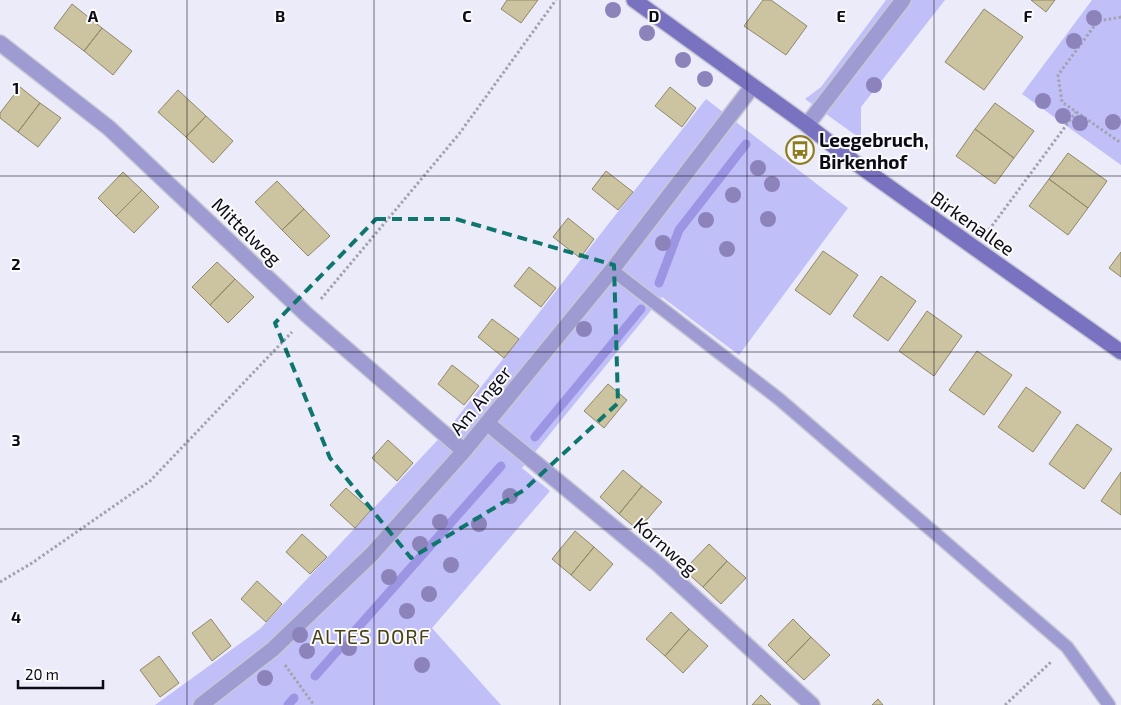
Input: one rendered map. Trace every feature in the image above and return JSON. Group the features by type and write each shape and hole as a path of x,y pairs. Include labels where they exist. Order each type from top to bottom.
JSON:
{"street":[{"name":"Birkenallee","path":"634,0 807,125 854,162 1121,352"},
{"path":"807,125 903,0"},
{"name":"Mittelweg","path":"0,43 109,128 307,316 464,451"},
{"name":"Am Anger","path":"201,705 273,650 372,554 464,451 612,270 752,87"},
{"name":"Kornweg","path":"487,423 658,564 812,705"}],"lane":[{"path":"612,270 779,399 1067,647 1109,705"}],"path":[{"path":"1121,17 1098,21 1058,75 1062,102 1121,144"},
{"path":"975,249 1076,112"},
{"path":"1005,705 1067,647"},
{"path":"273,650 314,705"}],"highlighted area":[{"path":"376,219 456,219 614,265 618,403 524,490 411,558 330,458 275,323"}],"shaded area":[{"path":"886,0 945,0 861,107 861,139 805,99 821,87"},
{"path":"1092,0 1121,0 1121,165 1022,94"},
{"path":"706,99 848,208 739,355 662,297 522,468 550,491 432,628 501,705 155,705 260,629 449,428"}],"building":[{"path":"507,0 538,0 521,23 501,9"},
{"path":"763,0 771,0 807,26 786,55 744,26"},
{"path":"1031,0 1055,0 1046,12"},
{"path":"72,4 102,28 84,51 54,28"},
{"path":"984,9 1023,37 984,90 945,62"},
{"path":"102,28 132,51 113,75 84,51"},
{"path":"20,87 40,103 18,132 0,118 0,113"},
{"path":"670,87 696,108 682,127 655,106"},
{"path":"178,90 206,116 186,137 158,112"},
{"path":"40,103 61,118 38,147 18,132"},
{"path":"995,103 1034,131 1014,158 975,129"},
{"path":"206,116 233,141 213,163 186,137"},
{"path":"975,129 1014,158 995,184 956,156"},
{"path":"1068,153 1107,181 1088,208 1049,179"},
{"path":"606,171 633,192 618,210 592,189"},
{"path":"123,172 142,190 116,216 98,198"},
{"path":"1049,179 1088,208 1068,235 1029,206"},
{"path":"277,181 304,209 282,230 255,202"},
{"path":"142,190 159,207 134,233 116,216"},
{"path":"304,209 330,236 308,256 282,230"},
{"path":"568,218 594,239 580,258 553,237"},
{"path":"823,251 858,275 830,315 795,290"},
{"path":"1121,252 1121,277 1109,268"},
{"path":"217,262 235,279 210,305 192,287"},
{"path":"529,267 556,288 541,307 514,286"},
{"path":"881,276 916,301 888,341 853,316"},
{"path":"235,279 254,297 228,323 210,305"},
{"path":"927,311 962,336 934,376 899,351"},
{"path":"492,319 519,339 504,358 478,337"},
{"path":"977,351 1012,375 984,415 949,390"},
{"path":"452,365 479,386 464,405 438,384"},
{"path":"608,384 627,400 604,428 584,411"},
{"path":"1026,387 1061,412 1033,452 998,427"},
{"path":"1077,424 1112,449 1084,489 1049,464"},
{"path":"388,440 413,463 397,481 372,458"},
{"path":"623,470 642,486 619,514 600,497"},
{"path":"1121,472 1121,515 1101,501"},
{"path":"642,486 662,502 638,530 619,514"},
{"path":"346,488 371,510 355,528 330,505"},
{"path":"575,531 594,547 571,575 552,559"},
{"path":"302,534 327,557 310,574 286,552"},
{"path":"709,544 727,561 703,587 684,570"},
{"path":"594,547 613,564 590,591 571,575"},
{"path":"727,561 746,578 721,604 703,587"},
{"path":"257,581 282,604 266,622 241,599"},
{"path":"671,612 689,629 665,656 646,639"},
{"path":"211,619 231,646 212,661 192,633"},
{"path":"793,619 811,637 786,663 768,645"},
{"path":"689,629 708,646 683,673 665,656"},
{"path":"811,637 830,655 804,680 786,663"},
{"path":"159,656 179,683 160,697 140,670"},
{"path":"761,695 771,705 752,705"},
{"path":"878,699 883,705 872,705"}],"waterway":[{"path":"659,283 679,230 746,144"},
{"path":"535,437 641,309"},
{"path":"315,676 501,466"},
{"path":"288,705 294,698"}],"place":[{"name":"Leegebruch, Birkenhof","path":"800,150"}],"district":[{"name":"ALTES DORF","path":"371,636"}]}
